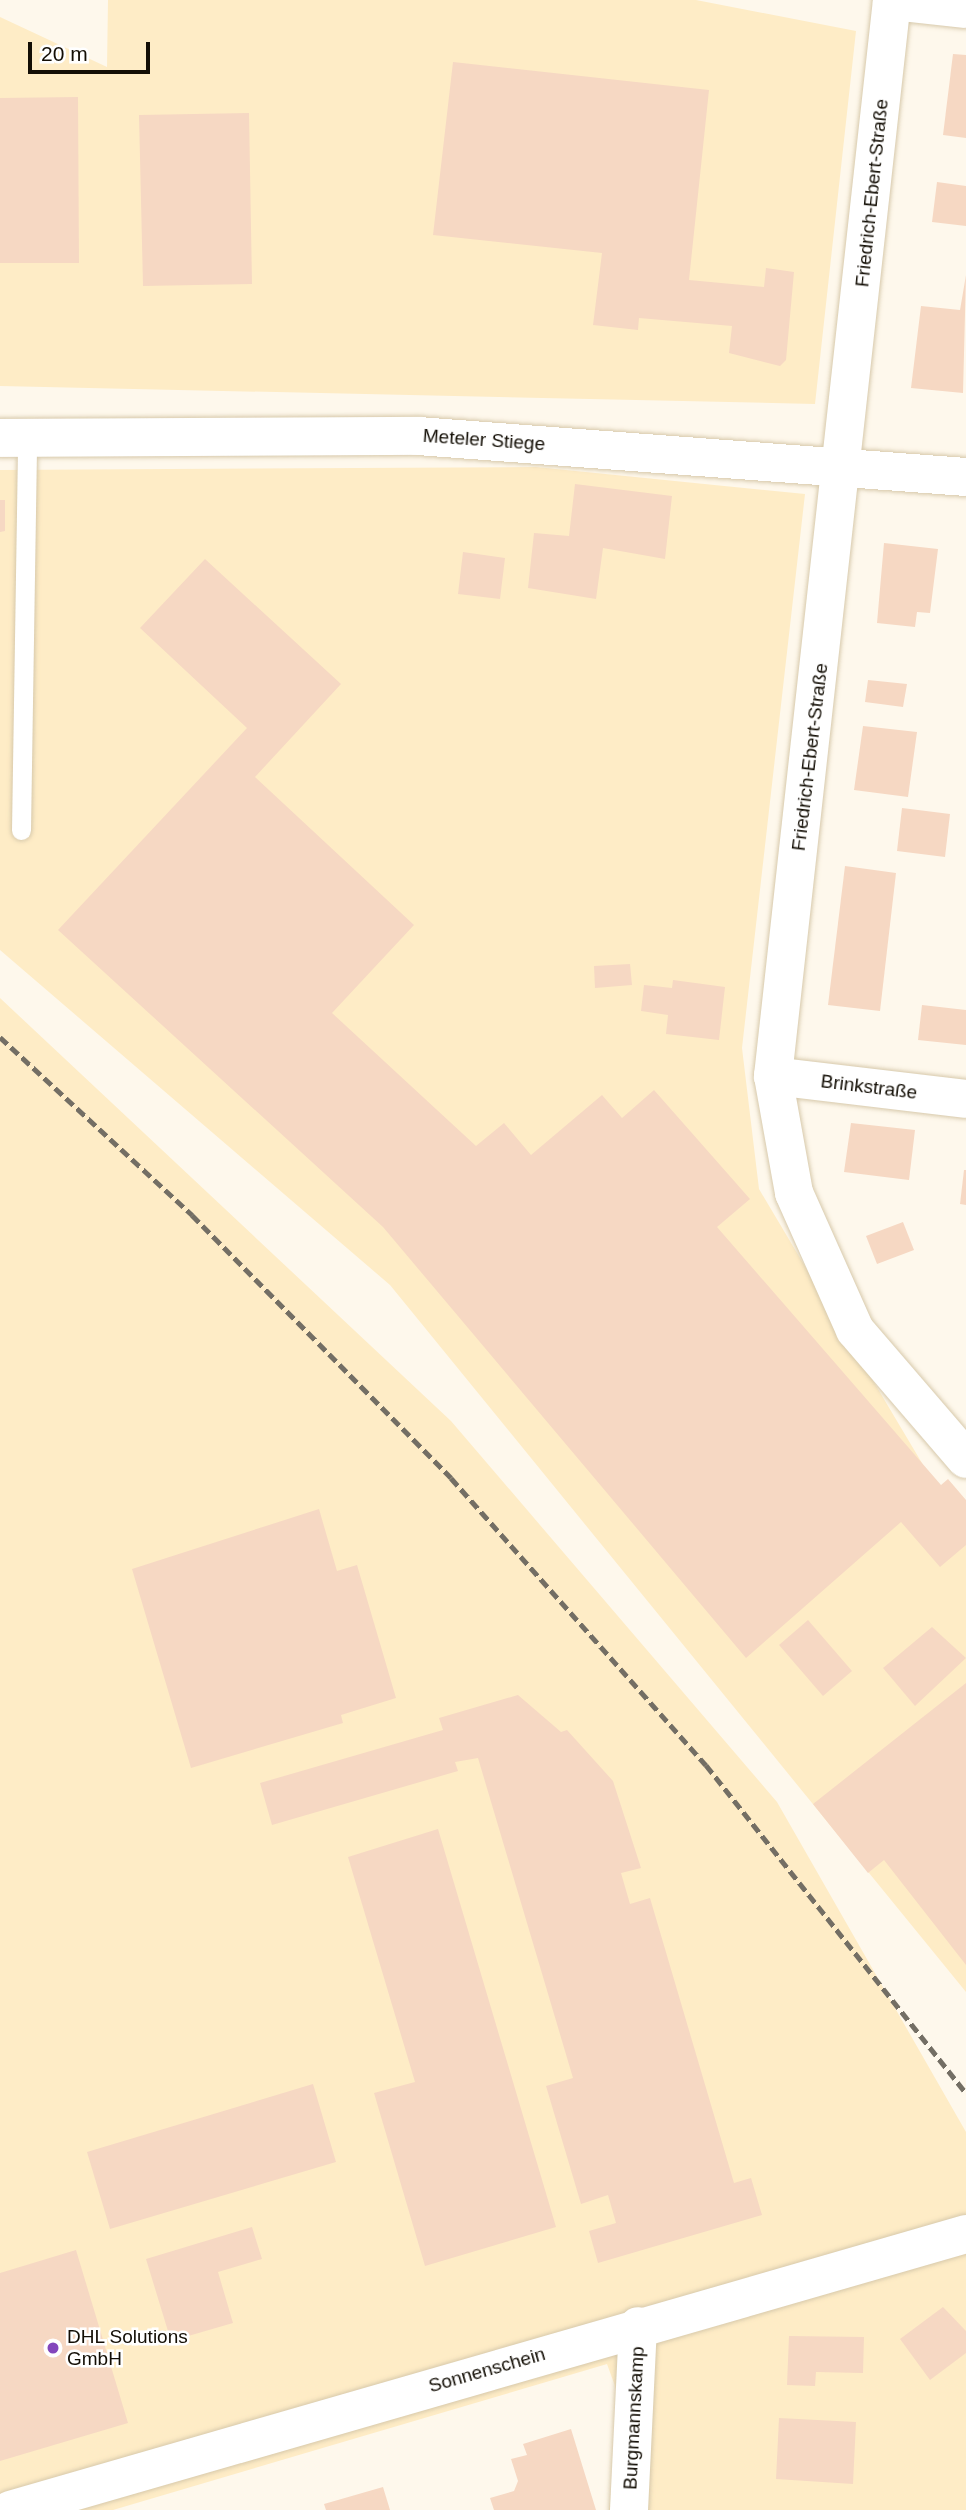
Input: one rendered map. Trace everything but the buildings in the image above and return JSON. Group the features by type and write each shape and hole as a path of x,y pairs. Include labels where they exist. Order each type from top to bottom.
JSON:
{"street":[{"path":"892,0 966,9"},
{"name":"Friedrich-Ebert-Straße","path":"892,0 844,464 773,1076 794,1193 855,1330 966,1459"},
{"name":"Meteler Stiege","path":"13,438 418,436 844,464 966,477"},
{"name":"Brinkstraße","path":"773,1076 966,1099"},
{"name":"Sonnenschein","path":"9,2510 638,2326 966,2234"},
{"name":"Burgmannskamp","path":"629,2510 638,2326"}],"lane":[{"path":"13,438 21,830"}],"shaded area":[{"path":"108,0 696,0 856,31 815,404 0,386 0,17 107,67"},
{"path":"536,467 805,494 742,1048 759,1189 938,1490 966,1521 966,1992 390,1285 0,950 0,470"},
{"path":"0,998 451,1421 777,1802 966,2132 966,2510 609,2510 619,2397 607,2364 113,2510 0,2510"}],"railway":[{"path":"0,1037 192,1215 451,1478 706,1765 966,2093"}],"place":[{"name":"DHL Solutions GmbH","path":"53,2348"}]}
